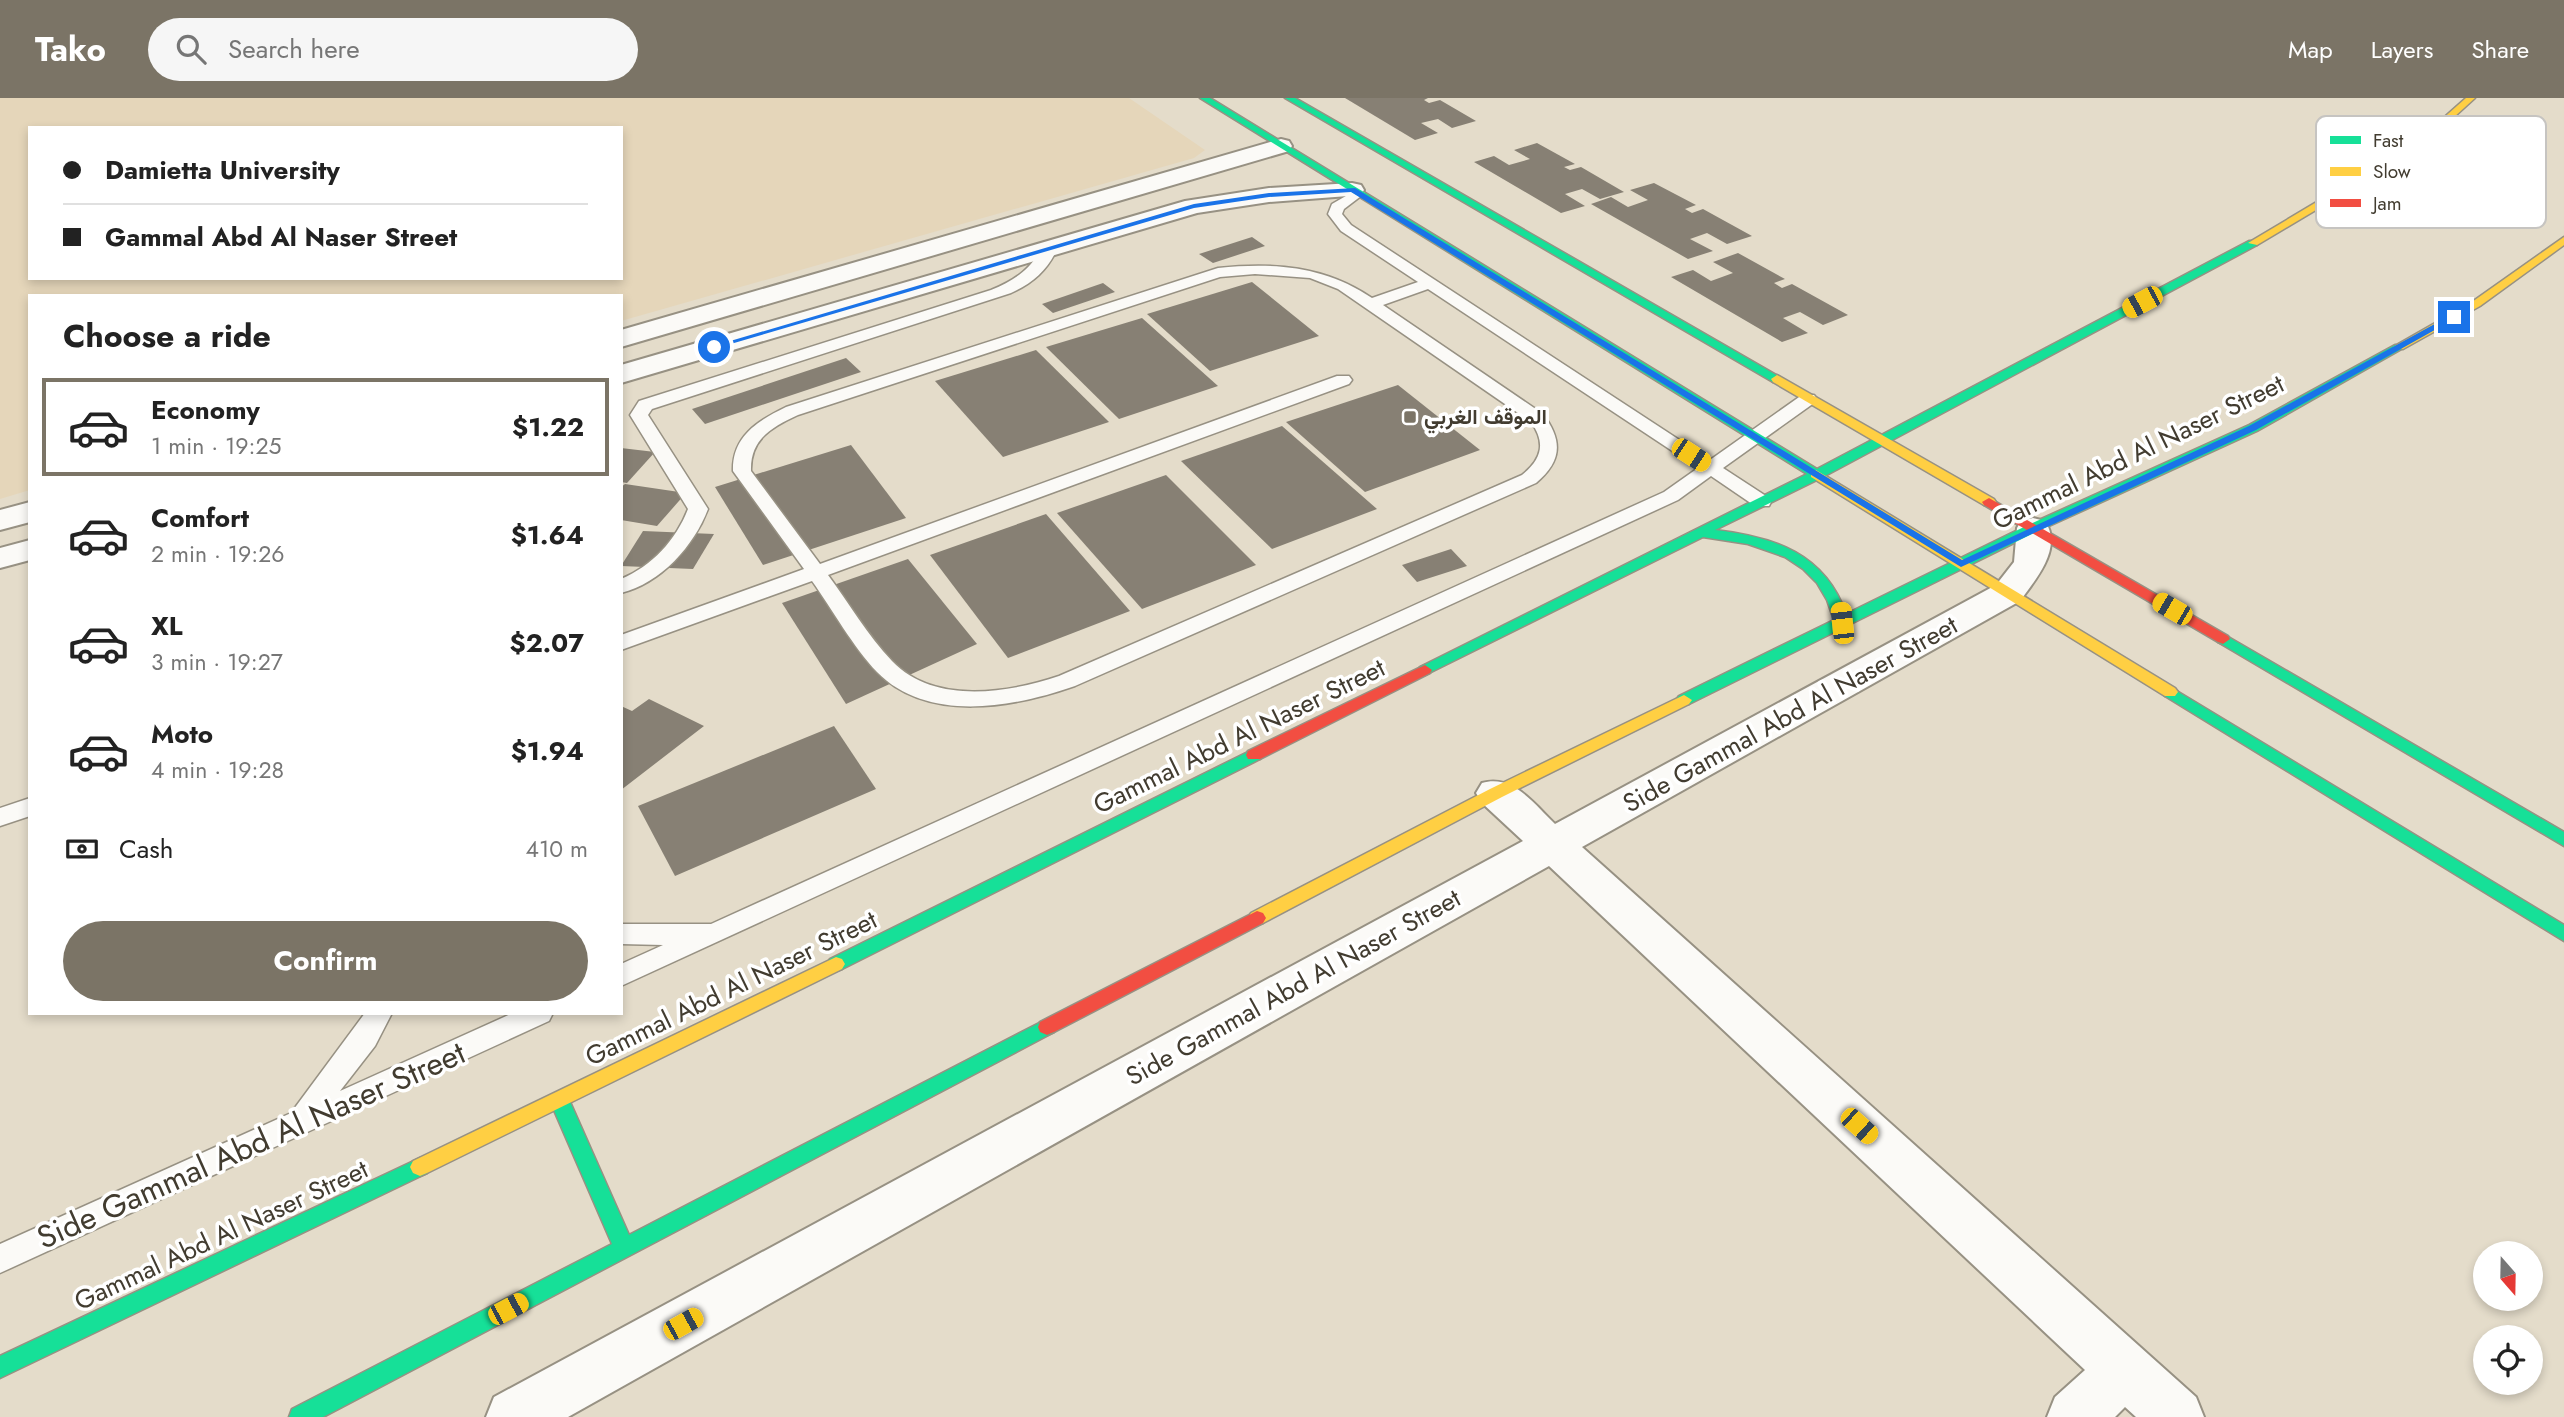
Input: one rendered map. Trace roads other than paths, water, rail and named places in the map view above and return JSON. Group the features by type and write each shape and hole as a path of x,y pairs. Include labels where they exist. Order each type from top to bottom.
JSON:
{"main road":[{"path":"1204,98 2564,934"},
{"path":"1289,98 1882,440 2564,841"},
{"name":"Gammal Abd Al Naser Street","path":"2451,116 2471,98"},
{"name":"Gammal Abd Al Naser Street","path":"0,1367 560,1101 1703,533 2278,230 2316,207"},
{"name":"Gammal Abd Al Naser Street","path":"300,1417 1496,793 2033,528 2253,428 2476,304 2564,240"},
{"path":"1703,533 1725,534 1770,545 1808,565 1834,593 1842,623"},
{"path":"560,1101 624,1248"}],"street":[{"path":"623,338 1281,146"},
{"path":"623,373 1194,206 1269,195 1355,191"},
{"path":"0,520 28,513"},
{"name":"Side Gammal Abd Al Naser Street","path":"514,1417 2008,593 2031,562 2033,528"},
{"path":"0,558 28,551"},
{"path":"1496,793 2176,1417"},
{"path":"2075,1417 2125,1370"}],"lane":[{"path":"1355,191 1337,207 1338,222 1762,502"},
{"path":"624,580 658,567 695,519 698,509 643,422 639,415 640,410 653,400 1009,288 1042,264 1050,247"},
{"path":"1255,269 1312,274 1344,286 1537,418 1547,430 1552,443 1547,464 1529,479 1067,681 1014,697 958,698 932,693 897,677 885,667 815,572 742,471 743,449 761,428 775,419 1218,273 1255,269"},
{"path":"1371,304 1431,283"},
{"path":"784,326 807,352"},
{"path":"623,642 1343,380"},
{"path":"623,975 1671,496 1713,469 1808,399"},
{"path":"623,427 643,422"},
{"path":"0,817 28,808"},
{"path":"623,934 655,936 723,930"},
{"path":"300,1122 365,1038 378,1015"},
{"name":"Side Gammal Abd Al Naser Street","path":"0,1259 536,1015"}],"place":[{"name":"الموقف الغربي","path":"1410,417"}]}
